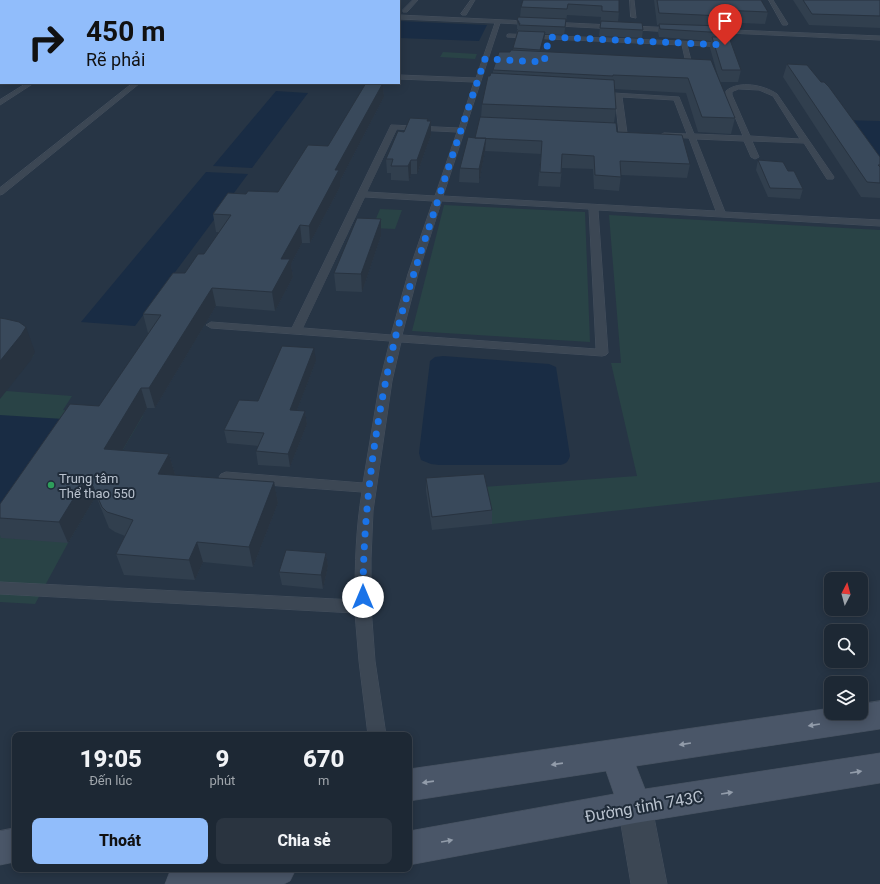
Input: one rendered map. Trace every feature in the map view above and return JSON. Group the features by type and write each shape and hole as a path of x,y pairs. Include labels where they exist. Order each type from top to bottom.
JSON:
{"main road":[{"path":"412,785 880,715"},
{"path":"616,755 635,808"},
{"name":"Đường tỉnh 743C","path":"412,847 635,808 880,768"},
{"path":"0,848 12,846"},
{"path":"183,884 259,872"}],"street":[{"path":"635,808 649,884"}],"lane":[{"path":"405,11 416,0"},
{"path":"464,14 473,0"},
{"path":"632,0 634,17"},
{"path":"771,0 784,24"},
{"path":"400,17 685,30"},
{"path":"376,732 367,662 363,607 363,559 369,488 386,381 413,274 478,80 489,60 498,21"},
{"path":"701,31 880,38"},
{"path":"509,36 549,40 725,45"},
{"path":"669,67 688,66 684,44"},
{"path":"400,77 478,80"},
{"path":"0,103 29,84"},
{"path":"0,192 136,84"},
{"path":"755,157 729,95 729,91 732,89 756,88 773,93 830,177"},
{"path":"587,93 676,98 721,214"},
{"path":"618,95 623,133"},
{"path":"296,331 394,127 462,130"},
{"path":"654,134 806,141"},
{"path":"362,194 880,223"},
{"path":"211,325 602,353 593,206"},
{"path":"226,477 369,488"},
{"path":"0,588 363,607"}],"green space":[{"path":"443,52 477,54 475,59 440,57"},
{"path":"444,205 585,212 590,342 412,331"},
{"path":"380,209 402,210 395,229 372,228"},
{"path":"609,215 880,230 880,482 492,524 483,487 637,476 611,363 621,363"},
{"name":"Trung tâm Thể thao 550","path":"0,342 34,355 6,391 72,396 63,410 143,416 68,543 35,604 0,602"}],"water":[{"path":"400,21 487,25 479,41 400,38"},
{"path":"276,91 308,93 252,168 213,166"},
{"path":"841,120 880,121 880,172"},
{"path":"206,172 248,174 135,326 81,322"},
{"path":"443,356 549,364 556,367 570,456 568,461 560,465 439,465 421,460 419,453 430,361 435,357"},
{"path":"0,415 64,419 0,512"}],"building":[{"path":"523,0 619,0 619,12 602,11 602,6 568,4 567,9 521,7"},
{"path":"657,0 761,0 768,12 720,10 722,16 659,13"},
{"path":"803,0 880,0 880,16 812,14"},
{"path":"518,17 566,19 565,27 519,25 519,21 517,21"},
{"path":"601,21 642,23 643,30 600,28"},
{"path":"659,24 723,26 726,33 660,29"},
{"path":"518,31 545,32 540,50 513,48"},
{"path":"712,37 729,37 741,70 722,70"},
{"path":"511,50 711,60 735,118 702,117 688,78 493,70 499,52 510,52"},
{"path":"787,64 807,65 821,82 824,82 829,87 880,157 880,165 878,165 880,167 880,183 867,182"},
{"path":"491,73 614,80 616,109 482,104 488,76 490,76"},
{"path":"365,84 382,84 335,170 339,170 309,226 300,225 281,259 290,259 272,292 212,288 149,388 141,388 104,449 169,454 158,474 274,482 249,547 197,542 189,560 116,554 133,520 107,512 102,507 88,475 59,522 0,518 0,504 70,404 99,406 161,315 143,314 173,273 185,273 198,254 204,254 231,215 213,214 228,193 246,194 248,191 278,192 308,145 328,146"},
{"path":"480,117 616,123 617,132 682,135 690,164 620,161 621,177 595,175 594,156 562,154 561,173 540,172 542,141 486,138 479,169 460,168 468,137 475,138"},
{"path":"410,118 428,119 427,121 431,121 417,160 411,160 408,166 391,166 393,159 386,159 398,131 404,132"},
{"path":"758,160 783,162 788,171 794,171 803,189 770,188"},
{"path":"357,218 381,219 361,274 334,273"},
{"path":"0,318 19,322 26,327 0,361"},
{"path":"282,346 314,348 290,410 305,411 288,454 256,451 264,433 224,430 239,400 258,401"},
{"path":"484,474 492,510 432,517 426,478"},
{"path":"286,550 326,553 321,575 279,572"}],"place":[{"name":"Trung tâm Thể thao 550","path":"51,485"}],"route":[{"path":"363,597 363,559 366,511 386,381 413,274 485,59 544,62 549,37 725,45"}]}
